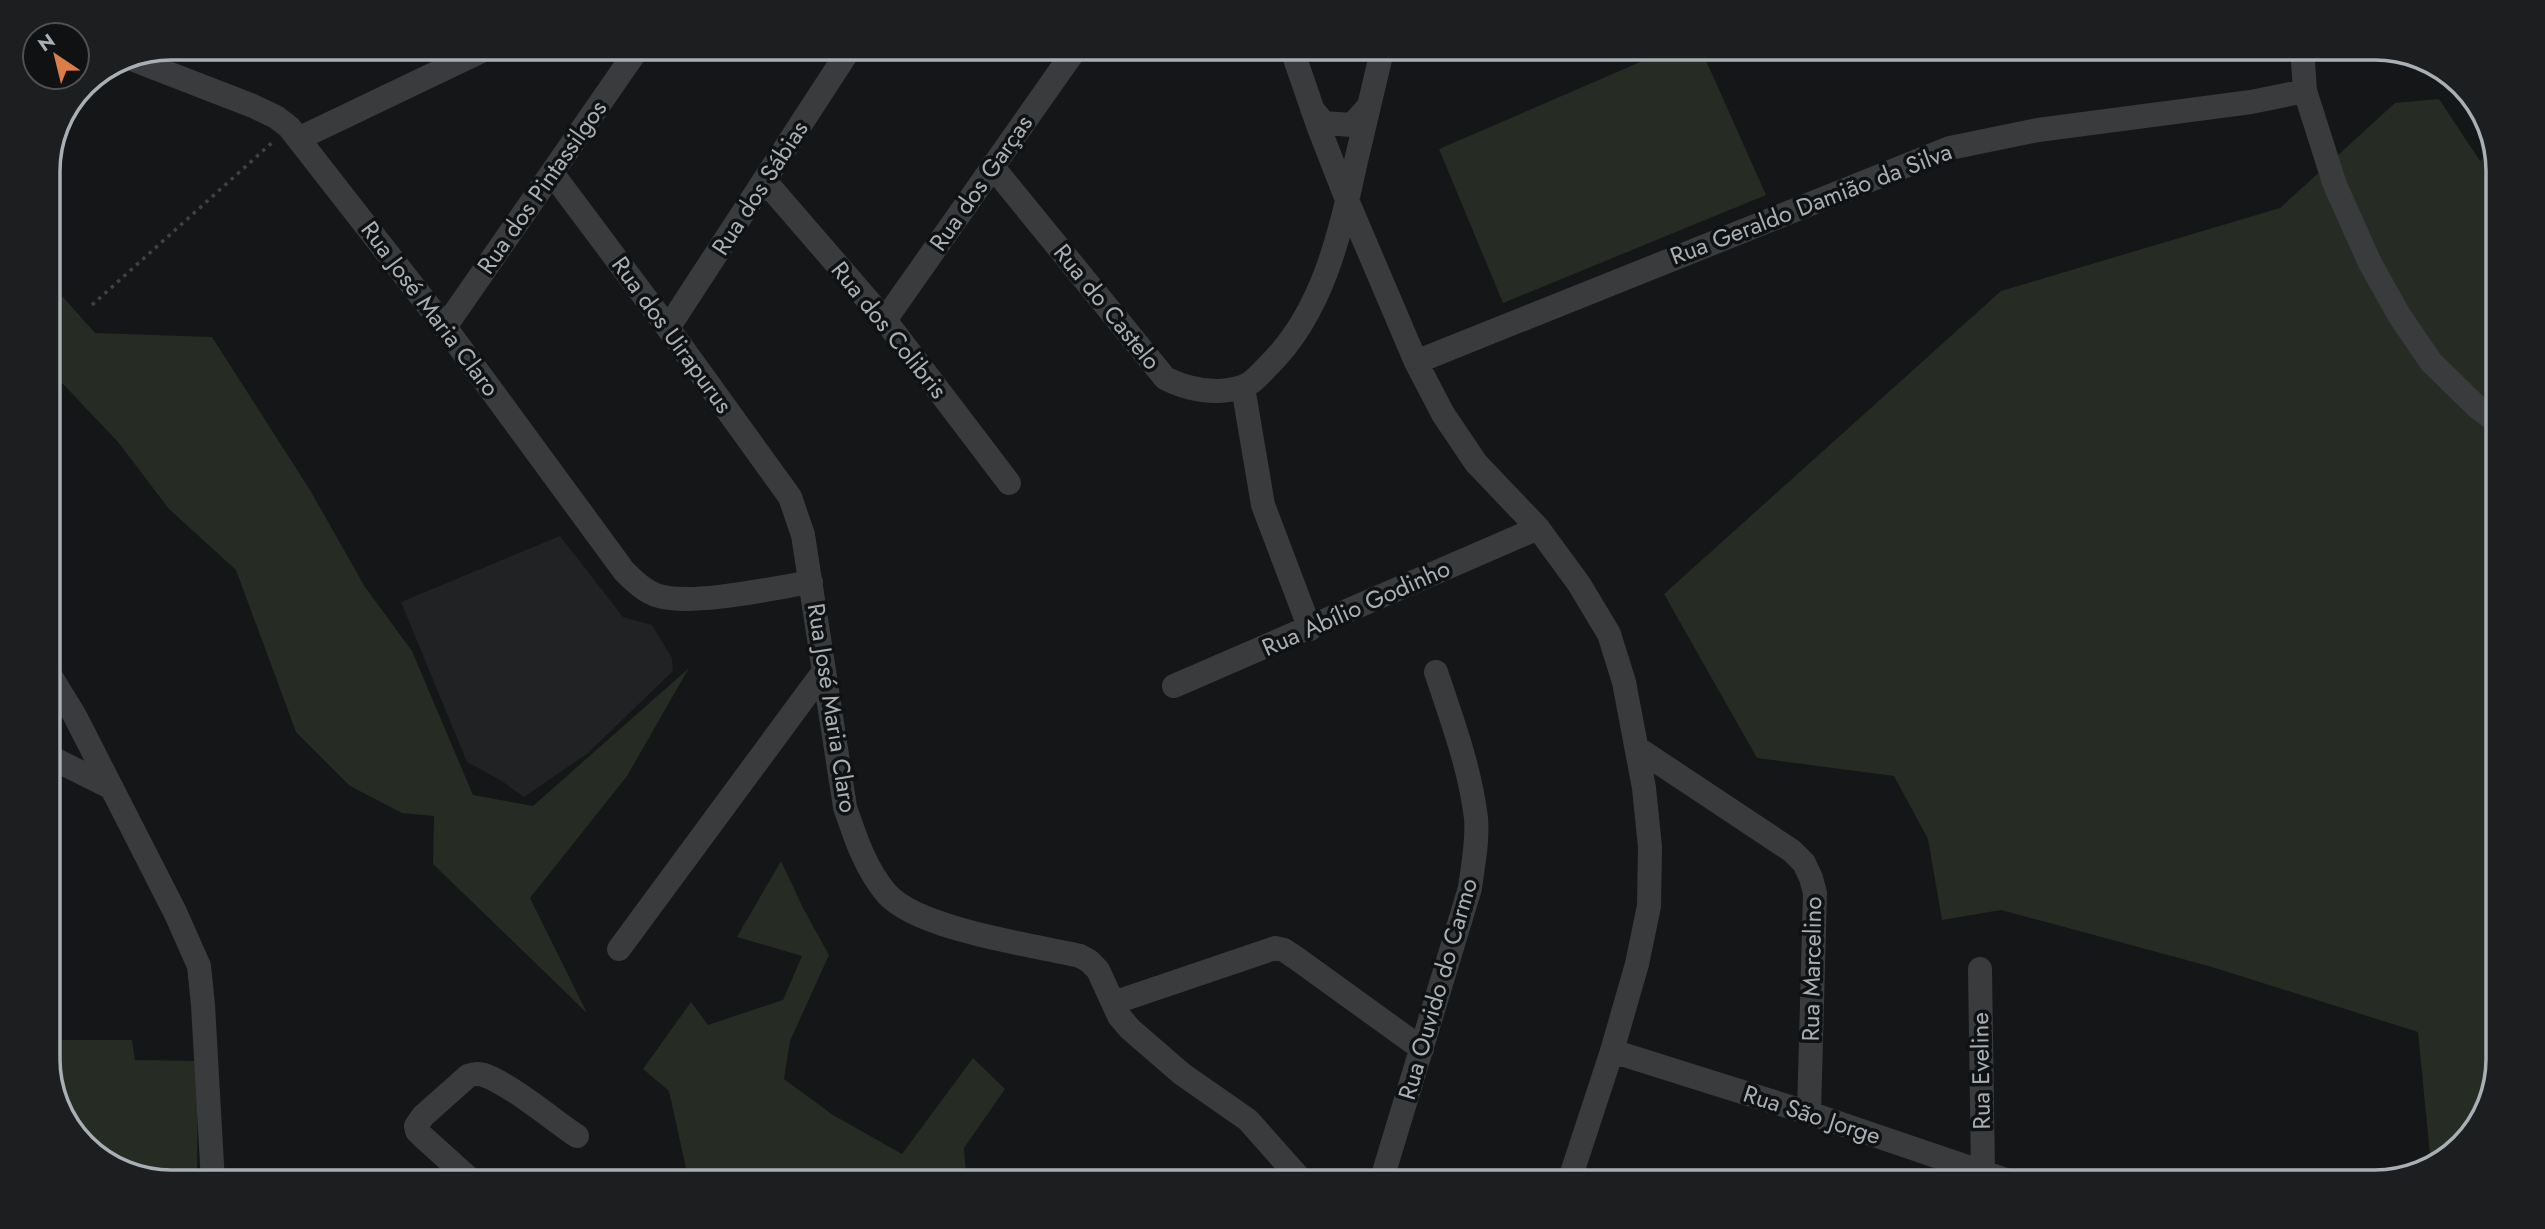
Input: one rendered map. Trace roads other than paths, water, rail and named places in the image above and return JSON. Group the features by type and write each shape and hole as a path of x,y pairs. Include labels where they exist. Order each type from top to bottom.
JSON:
{"street":[{"path":"294,132 460,60"},
{"name":"Rua dos Pintassilgos","path":"445,327 630,60"},
{"name":"Rua dos Sábias","path":"668,328 843,60"},
{"name":"Rua dos Garças","path":"885,320 1068,60"},
{"path":"1295,60 1347,200 1416,362 1443,414 1476,463 1538,528 1579,584 1609,634 1624,682 1644,788 1650,847 1648,906 1637,964 1573,1170"},
{"path":"1310,629 1263,505 1243,387 1277,357 1311,309 1333,254 1380,60"},
{"path":"2303,60 2305,91 2335,185 2370,263 2399,315 2431,362 2485,413"},
{"name":"Rua José Maria Claro","path":"144,64 253,106 276,117 294,132 445,327 624,571 637,584 656,596 676,599 811,582 845,807 856,841 887,894 905,910 938,924 1080,956 1089,961 1105,984 1119,1016 1130,1029 1182,1074 1248,1120 1292,1170"},
{"name":"Rua Geraldo Damião da Silva","path":"1416,362 1950,148 2038,130 2251,102 2305,91"},
{"path":"1312,108 1324,123 1352,124 1369,106"},
{"name":"Rua do Castelo","path":"992,166 1165,378 1183,387 1207,391 1243,387"},
{"name":"Rua dos Uirapurus","path":"552,173 790,497 803,535 811,582"},
{"name":"Rua dos Colibris","path":"765,181 885,320 1009,483"},
{"name":"Rua Abílio Godinho","path":"1174,686 1538,528"},
{"path":"618,949 824,671"},
{"name":"Rua Ouvido do Carmo","path":"1385,1170 1470,888 1475,849 1476,819 1462,753 1436,672"},
{"path":"60,692 175,912 199,966 204,1005 212,1170"},
{"name":"Rua Marcelino","path":"1637,748 1792,851 1804,863 1815,893 1816,912 1809,1113"},
{"path":"60,763 110,787"},
{"path":"1113,1003 1271,948 1284,950 1296,958 1422,1049"},
{"name":"Rua Eveline","path":"1980,969 1983,1170"},
{"name":"Rua São Jorge","path":"1612,1051 1809,1113 1977,1170"},
{"path":"460,1170 417,1131 416,1126 423,1116 468,1076 475,1073 501,1084 577,1136"}]}
